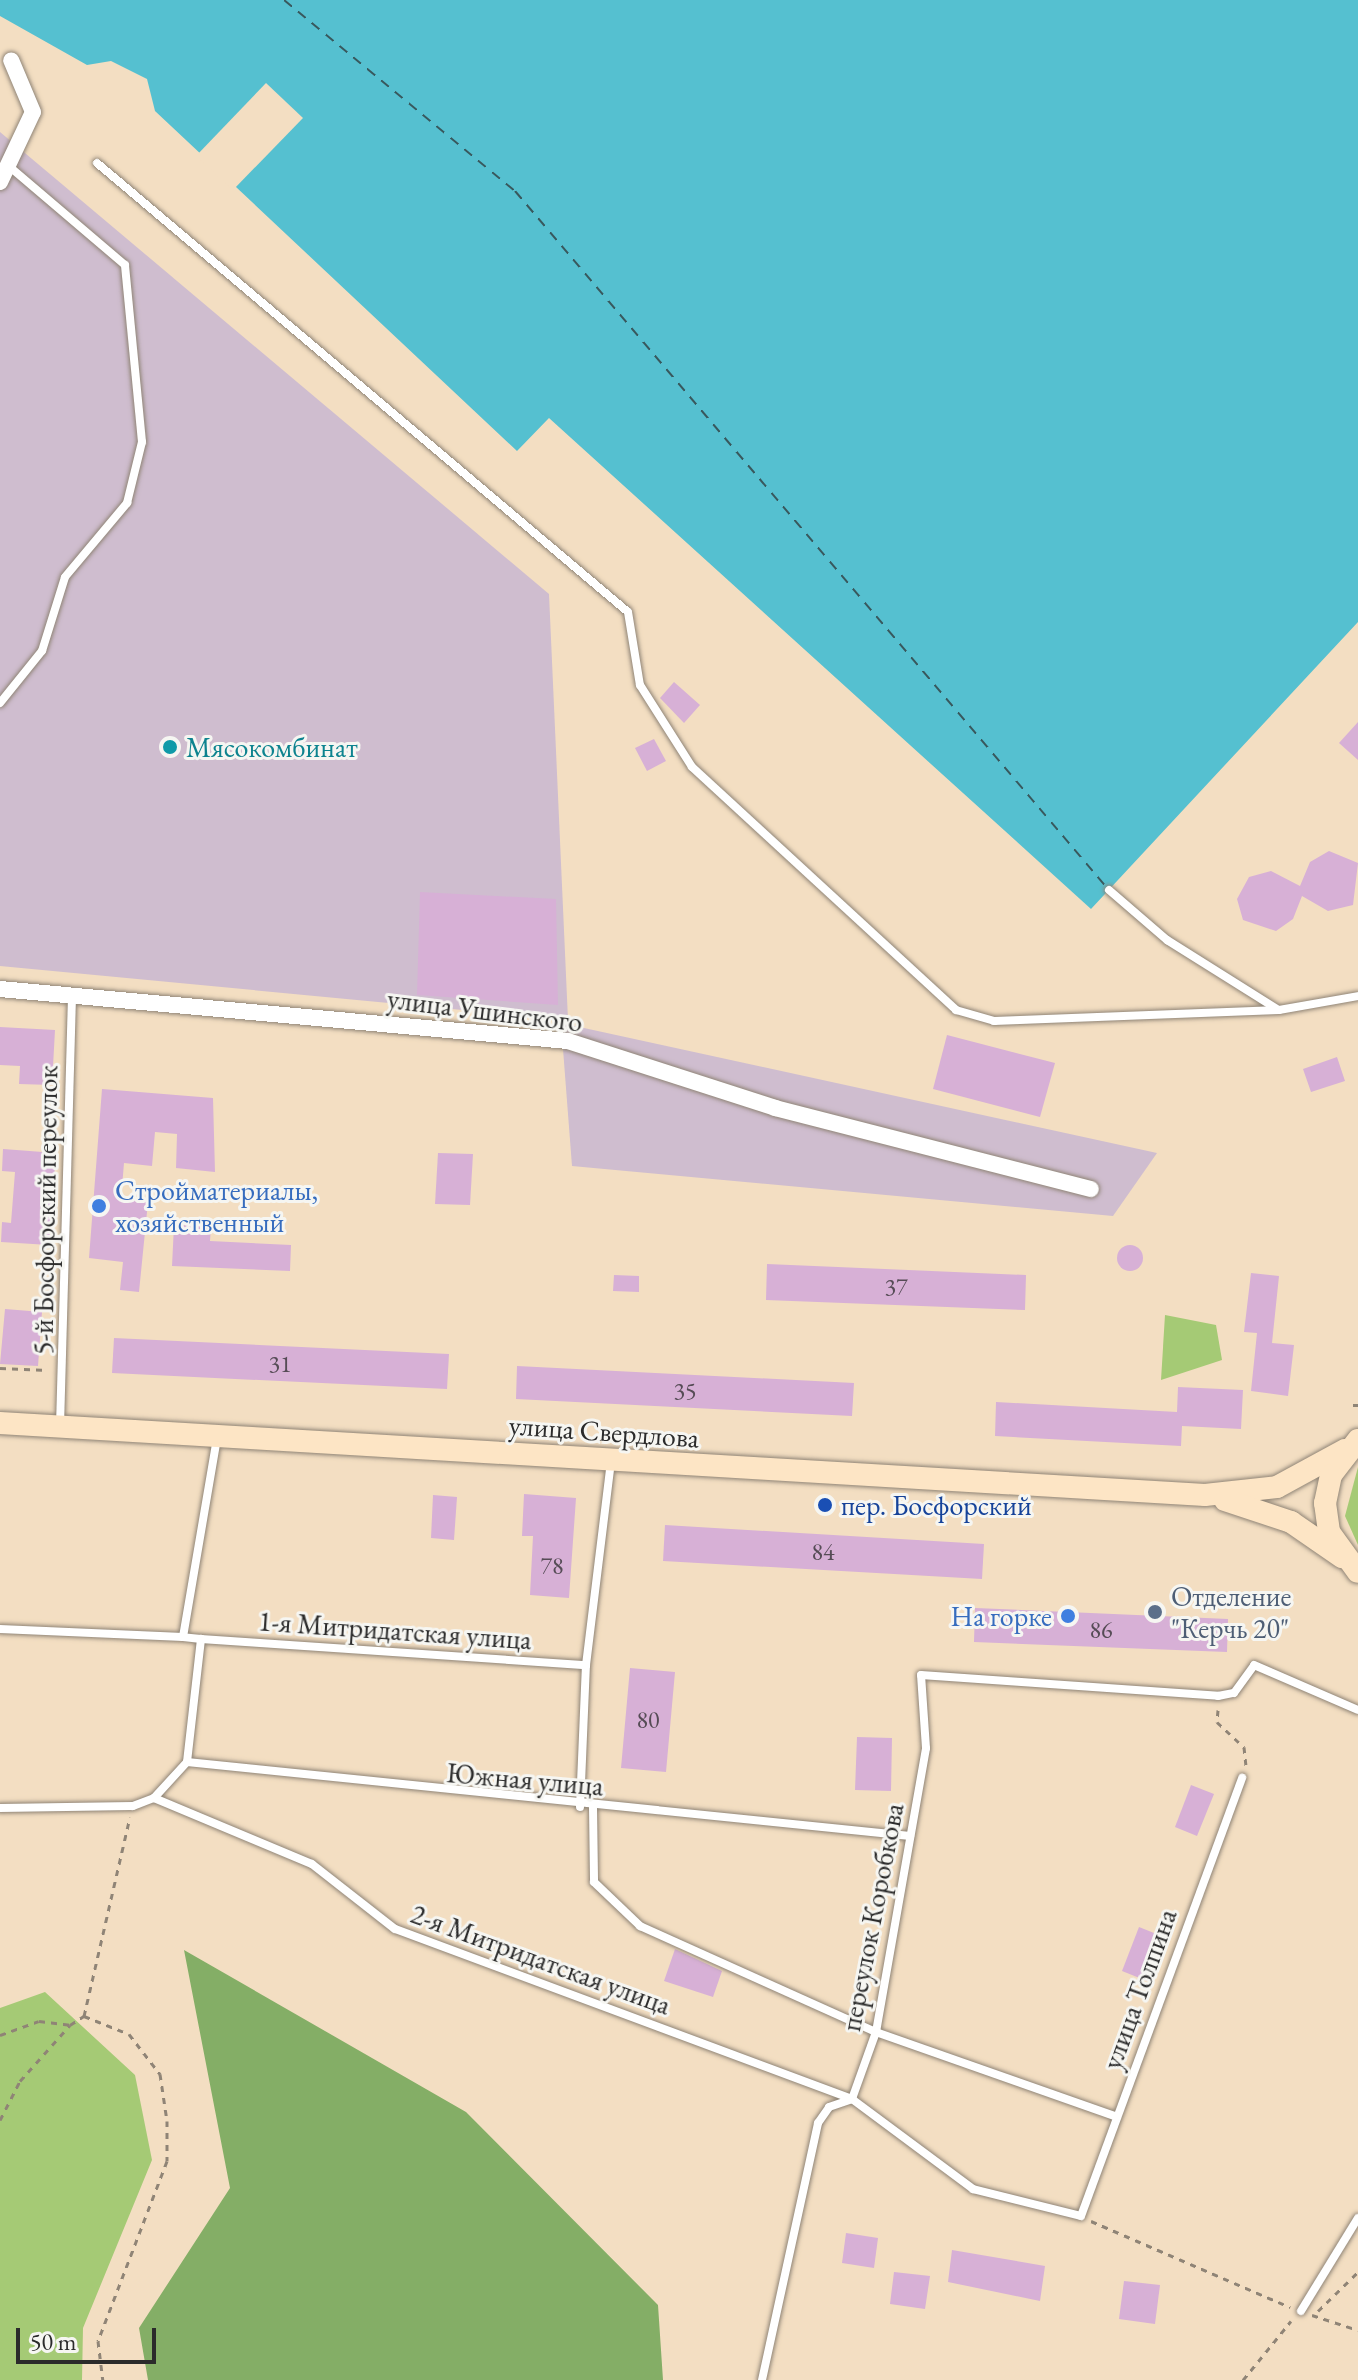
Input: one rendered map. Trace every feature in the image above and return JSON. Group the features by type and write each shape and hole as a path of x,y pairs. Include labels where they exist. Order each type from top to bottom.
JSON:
{"main road":[{"name":"улица Свердлова","path":"0,1423 218,1433 611,1462 1205,1495"},
{"path":"1205,1495 1277,1487 1352,1445"},
{"path":"1350,1565 1325,1503 1352,1445"},
{"path":"1205,1495 1291,1522 1350,1565"}],"street":[{"path":"0,182 11,168 33,112 11,60"},
{"name":"улица Ушинского","path":"0,989 72,993 568,1041 775,1108 1091,1189"}],"lane":[{"path":"97,163 628,612 640,685 692,767 956,1010 994,1021 1279,1010 1358,996"},
{"path":"0,703 42,651 65,577 127,503 142,442 125,265 11,168"},
{"path":"1109,890 1167,940 1279,1010"},
{"name":"5-й Босфорский переулок","path":"60,1427 64,1371 72,993"},
{"path":"0,1629 183,1637 218,1433"},
{"path":"580,1807 586,1665 611,1462"},
{"name":"1-я Митридатская улица","path":"183,1637 586,1665"},
{"path":"0,1808 133,1806 154,1798 187,1762 201,1639"},
{"path":"1218,1696 1234,1693 1254,1665 1358,1710"},
{"name":"переулок Коробкова","path":"852,2099 876,2032 926,1748 921,1675 1218,1696"},
{"name":"Южная улица","path":"187,1762 580,1807 910,1836"},
{"name":"улица Толпина","path":"1081,2216 1115,2116 1242,1778"},
{"name":"2-я Митридатская улица","path":"154,1798 312,1864 395,1929 852,2099 973,2189 1081,2216"},
{"path":"593,1807 591,1868 613,1907 640,1926 876,2032 1115,2116"},
{"path":"762,2380 818,2123 829,2107 852,2099"},
{"path":"1301,2311 1358,2218"}],"path":[{"path":"0,1368 64,1371"},
{"path":"1218,1696 1217,1722 1244,1747 1242,1778"},
{"path":"0,2120 20,2081 70,2025 84,2016 133,1806"},
{"path":"84,2016 129,2034 160,2074 167,2121 167,2161 98,2341 103,2380"},
{"path":"0,2035 39,2021 70,2025"},
{"path":"1081,2216 1301,2311 1358,2330"},
{"path":"1313,2315 1358,2272"},
{"path":"1243,2380 1301,2311"}],"shaded area":[{"path":"0,132 549,594 568,1020 0,966"},
{"path":"561,1023 1157,1153 1113,1216 572,1166"}],"green space":[{"path":"1165,1315 1216,1325 1222,1360 1161,1380"},
{"path":"1358,1467 1358,1545 1345,1516"},
{"path":"184,1950 466,2112 658,2305 663,2380 148,2380 139,2328 230,2188"},
{"path":"45,1992 135,2075 152,2160 83,2328 82,2380 0,2380 0,2008"}],"water":[{"path":"0,0 1358,0 1358,622 1091,909 549,418 517,451 155,111 147,79 111,61 87,65 0,16"}],"pier":[{"path":"266,83 303,118 233,190 196,156"}],"building":[{"path":"674,682 700,705 684,723 660,698"},
{"path":"1358,722 1358,760 1339,743"},
{"path":"654,739 666,761 647,771 635,748"},
{"path":"1329,851 1358,863 1353,905 1328,911 1302,896 1293,919 1276,931 1243,920 1237,899 1249,877 1271,871 1300,886 1310,862"},
{"path":"420,892 556,899 558,1005 417,995"},
{"path":"0,1027 55,1030 52,1085 19,1084 20,1066 0,1065"},
{"path":"947,1035 1055,1063 1040,1117 933,1089"},
{"path":"1337,1057 1345,1081 1311,1092 1303,1069"},
{"path":"102,1089 213,1098 215,1172 176,1168 177,1134 155,1132 152,1166 124,1163 121,1199 148,1202 139,1292 120,1290 123,1262 89,1258"},
{"path":"3,1149 56,1153 49,1245 1,1242 2,1222 11,1223 15,1172 2,1171"},
{"path":"438,1153 473,1154 470,1205 435,1204"},
{"path":"174,1225 211,1226 210,1241 291,1245 290,1271 172,1266"},
{"path":"1130,1245 1139,1249 1143,1258 1139,1267 1130,1271 1121,1267 1117,1258 1121,1249"},
{"path":"767,1264 1026,1275 1025,1310 766,1300"},
{"path":"1251,1273 1279,1276 1272,1343 1294,1345 1288,1396 1251,1391 1257,1333 1244,1332"},
{"path":"614,1275 639,1276 639,1292 613,1291"},
{"path":"5,1309 42,1312 38,1366 0,1364"},
{"path":"114,1338 449,1354 447,1389 112,1373"},
{"path":"517,1366 854,1383 852,1416 516,1399"},
{"path":"1178,1387 1243,1390 1241,1429 1182,1426 1181,1446 995,1436 996,1402 1177,1412"},
{"path":"524,1494 576,1498 569,1598 530,1595 533,1536 522,1536"},
{"path":"433,1495 457,1497 454,1540 431,1538"},
{"path":"665,1525 984,1544 982,1579 663,1561"},
{"path":"975,1608 1228,1619 1227,1652 974,1642"},
{"path":"630,1668 675,1672 666,1772 621,1768"},
{"path":"857,1737 892,1738 891,1791 855,1790"},
{"path":"1191,1785 1214,1794 1197,1836 1175,1827"},
{"path":"1139,1927 1164,1937 1147,1981 1122,1971"},
{"path":"675,1949 722,1971 713,1997 664,1981"},
{"path":"846,2233 878,2238 874,2268 842,2263"},
{"path":"952,2250 1045,2266 1040,2301 948,2282"},
{"path":"894,2272 930,2276 925,2309 890,2304"},
{"path":"1124,2281 1160,2285 1155,2324 1119,2319"}],"ferry route":[{"path":"284,0 515,191 1108,889"}],"place":[{"name":"Мясокомбинат","path":"170,747"},
{"name":"Стройматериалы, хозяйственный","path":"99,1206"},
{"name":"пер. Босфорский","path":"825,1505"},
{"name":"Отделение \"Керчь 20\"","path":"1155,1612"},
{"name":"На горке","path":"1068,1616"}]}
